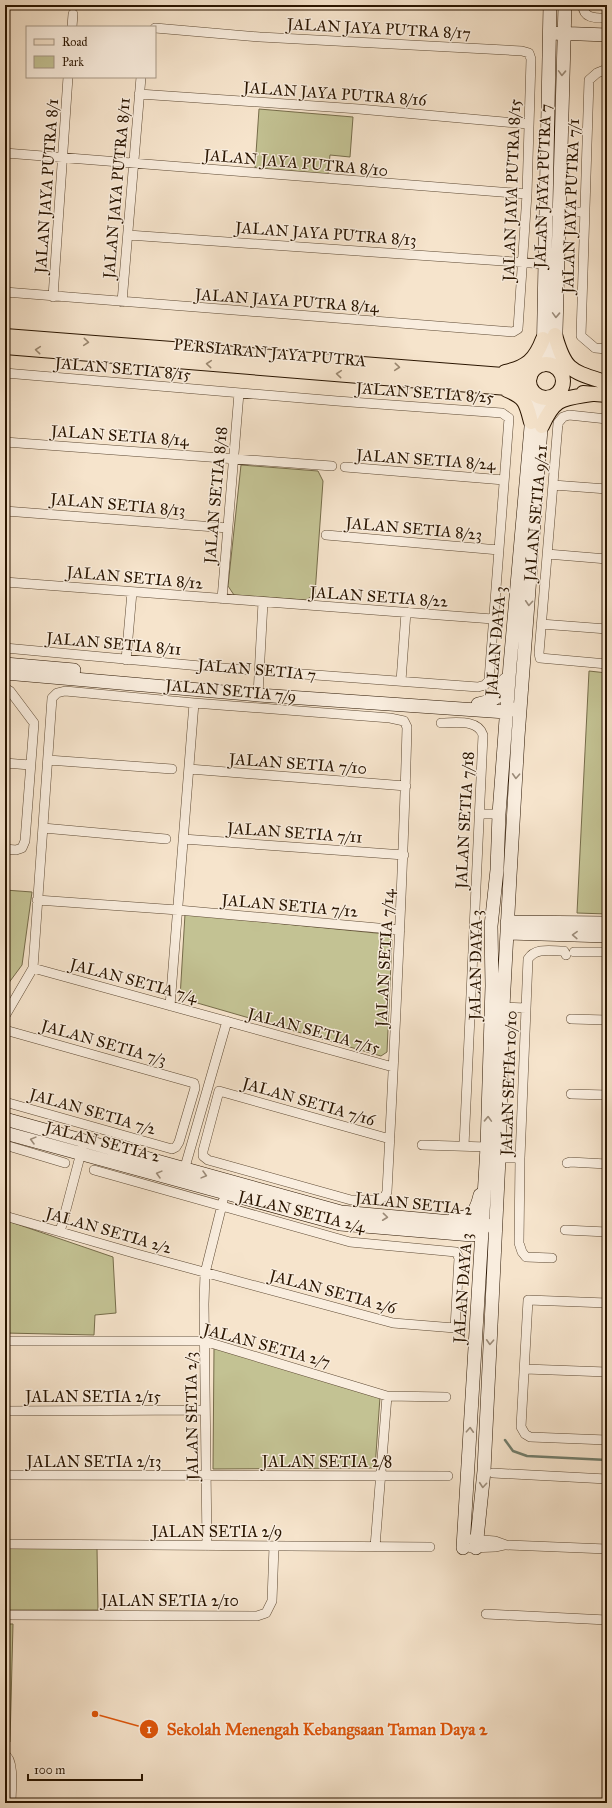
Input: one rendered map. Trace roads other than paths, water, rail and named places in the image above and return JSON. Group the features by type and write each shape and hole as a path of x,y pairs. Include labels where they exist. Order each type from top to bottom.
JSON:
{"main road":[{"name":"PERSIARAN JAYA PUTRA","path":"5,336 498,381 532,386 541,397 553,380"},
{"path":"549,337 568,365 577,373 606,387 592,394 566,398 558,402 536,424 522,397 498,381 530,362 549,337"},
{"name":"PERSIARAN JAYA PUTRA","path":"5,348 498,381"},
{"path":"532,386 536,368 553,380 592,394"},
{"path":"553,380 606,387"}],"street":[{"name":"JALAN JAYA PUTRA 7","path":"550,5 549,33 553,209 545,264 553,380"},
{"name":"JALAN JAYA PUTRA 7","path":"549,337 553,209 565,5"},
{"path":"565,5 570,25 574,28 606,35"},
{"path":"583,5 583,10 586,16 594,18 607,18"},
{"path":"72,14 72,26"},
{"name":"JALAN JAYA PUTRA 8/17","path":"156,28 260,37 522,51 529,53"},
{"path":"549,33 606,35"},
{"name":"JALAN JAYA PUTRA 8/15","path":"518,329 527,194 531,59 529,53"},
{"name":"JALAN JAYA PUTRA 7/1","path":"607,69 597,73 589,80 581,336 595,348 607,349"},
{"name":"JALAN JAYA PUTRA 8/1","path":"53,297 68,78"},
{"name":"JALAN JAYA PUTRA 8/11","path":"122,302 141,78"},
{"name":"JALAN JAYA PUTRA 8/16","path":"139,94 359,109 528,124"},
{"name":"JALAN JAYA PUTRA 8/10","path":"5,153 527,194"},
{"path":"553,209 585,210"},
{"name":"JALAN JAYA PUTRA 8/13","path":"128,235 522,262"},
{"path":"522,262 545,264"},
{"name":"JALAN JAYA PUTRA 8/14","path":"5,292 53,297 513,332 518,329"},
{"name":"JALAN SETIA 8/15","path":"5,373 337,401"},
{"name":"JALAN DAYA 3","path":"463,1543 487,1147 492,986 492,926 504,750 509,709 510,664 536,424 544,409 553,380"},
{"name":"JALAN DAYA 3","path":"477,1543 484,1471 499,1158 503,1007 506,967 505,927 510,876 523,679 536,424 532,386"},
{"name":"JALAN SETIA 8/18","path":"222,599 239,393"},
{"name":"JALAN SETIA 8/25","path":"337,401 502,413 509,418 504,480"},
{"name":"JALAN SETIA 9/21","path":"607,419 569,415 563,417 558,423 541,624 540,658 607,664"},
{"name":"JALAN SETIA 8/14","path":"5,442 332,466"},
{"name":"JALAN SETIA 8/24","path":"345,467 504,480"},
{"path":"275,672 478,687 485,685 488,680 504,480"},
{"path":"553,485 607,489"},
{"name":"JALAN SETIA 8/13","path":"5,511 228,528"},
{"name":"JALAN SETIA 8/23","path":"326,535 499,550"},
{"path":"547,554 607,559"},
{"name":"JALAN SETIA 8/12","path":"5,582 264,602"},
{"path":"126,660 132,592"},
{"path":"258,691 264,602"},
{"name":"JALAN SETIA 8/22","path":"264,602 493,619"},
{"path":"401,681 406,612"},
{"path":"541,624 607,629"},
{"name":"JALAN SETIA 8/11","path":"5,648 244,670"},
{"name":"JALAN SETIA 7","path":"5,664 258,691"},
{"path":"504,750 496,721 478,707 492,701 501,692 510,664"},
{"name":"JALAN SETIA 7","path":"5,673 509,709"},
{"path":"518,737 516,730 516,715 509,709 516,705 519,687 523,679"},
{"path":"5,849 16,850 22,848 25,841 34,723 6,688"},
{"name":"JALAN SETIA 7/9","path":"48,760 52,698 57,693 65,691 404,720"},
{"path":"170,1006 194,703"},
{"name":"JALAN SETIA 7/14","path":"385,1196 388,1192 404,855 407,727 404,720"},
{"name":"JALAN SETIA 7/18","path":"441,723 472,724 479,727 482,731 483,740 464,1146"},
{"path":"5,1016 33,968 48,760 172,769"},
{"path":"5,763 30,765"},
{"name":"JALAN SETIA 7/10","path":"189,769 406,786"},
{"path":"479,814 499,814"},
{"path":"43,828 166,839"},
{"name":"JALAN SETIA 7/11","path":"184,839 404,855"},
{"path":"497,870 498,916 505,927"},
{"path":"510,876 514,910 522,916 542,928 607,936"},
{"name":"JALAN SETIA 7/12","path":"37,900 178,910 400,930"},
{"path":"492,986 495,972 498,932 505,927 542,928 607,924"},
{"path":"506,967 510,946 519,938 542,928"},
{"name":"JALAN SETIA 10/10","path":"552,1258 526,1257 522,1252 519,1243 520,1158 528,959 531,954 537,951 564,951 570,953 607,952"},
{"name":"JALAN SETIA 7/4","path":"33,968 227,1021"},
{"path":"503,1007 526,1008"},
{"path":"571,1019 607,1020"},
{"path":"182,1175 227,1021"},
{"name":"JALAN SETIA 7/15","path":"227,1021 393,1067"},
{"name":"JALAN SETIA 7/3","path":"5,1030 194,1083 195,1088 179,1142 176,1147 172,1149"},
{"name":"JALAN SETIA 7/16","path":"385,1196 378,1200 351,1200 208,1160 203,1156 203,1151 219,1091 390,1139"},
{"path":"571,1094 607,1095"},
{"name":"JALAN SETIA 7/2","path":"5,1102 172,1149"},
{"name":"JALAN SETIA 2","path":"5,1119 82,1147 182,1175 341,1212 404,1224"},
{"name":"JALAN SETIA 2","path":"5,1133 82,1147"},
{"path":"5,1145 65,1163"},
{"path":"422,1145 487,1147"},
{"path":"60,1232 82,1147"},
{"path":"491,1316 489,1302 490,1245 483,1229 491,1222 494,1213 496,1165 499,1158 520,1158"},
{"path":"567,1163 607,1164"},
{"name":"JALAN SETIA 2/4","path":"94,1170 350,1242 456,1252 459,1258 455,1328"},
{"name":"JALAN SETIA 2","path":"182,1175 225,1192 340,1224 474,1224 483,1229"},
{"path":"404,1224 467,1218 473,1213 479,1201 484,1179"},
{"name":"JALAN SETIA 2/3","path":"207,1546 204,1341 205,1273 225,1192"},
{"name":"JALAN SETIA 2/2","path":"5,1216 205,1273"},
{"path":"404,1224 464,1240 471,1244 474,1250 477,1316"},
{"path":"565,1230 607,1232"},
{"name":"JALAN SETIA 2/6","path":"205,1273 393,1323 455,1328"},
{"path":"607,1303 528,1300 521,1427 525,1434 530,1437 607,1440"},
{"name":"JALAN SETIA 2/7","path":"5,1340 204,1341 387,1396 446,1397"},
{"path":"525,1369 607,1372"},
{"path":"375,1547 387,1396"},
{"name":"JALAN SETIA 2/15","path":"5,1411 205,1410"},
{"path":"493,1473 607,1479"},
{"name":"JALAN SETIA 2/13","path":"5,1475 206,1476"},
{"name":"JALAN SETIA 2/8","path":"206,1476 448,1476"},
{"path":"463,1543 607,1549"},
{"name":"JALAN SETIA 2/9","path":"5,1544 430,1547"},
{"name":"JALAN SETIA 2/10","path":"5,1614 257,1616 266,1613 272,1601 274,1546"},
{"path":"486,1614 607,1620"},
{"path":"5,1754 9,1757 11,1763 12,1803"}],"waterway":[{"path":"505,1440 513,1451 527,1456 607,1460"}],"place":[{"name":"Sekolah Menengah Kebangsaan Taman Daya 2","path":"95,1714"}]}
